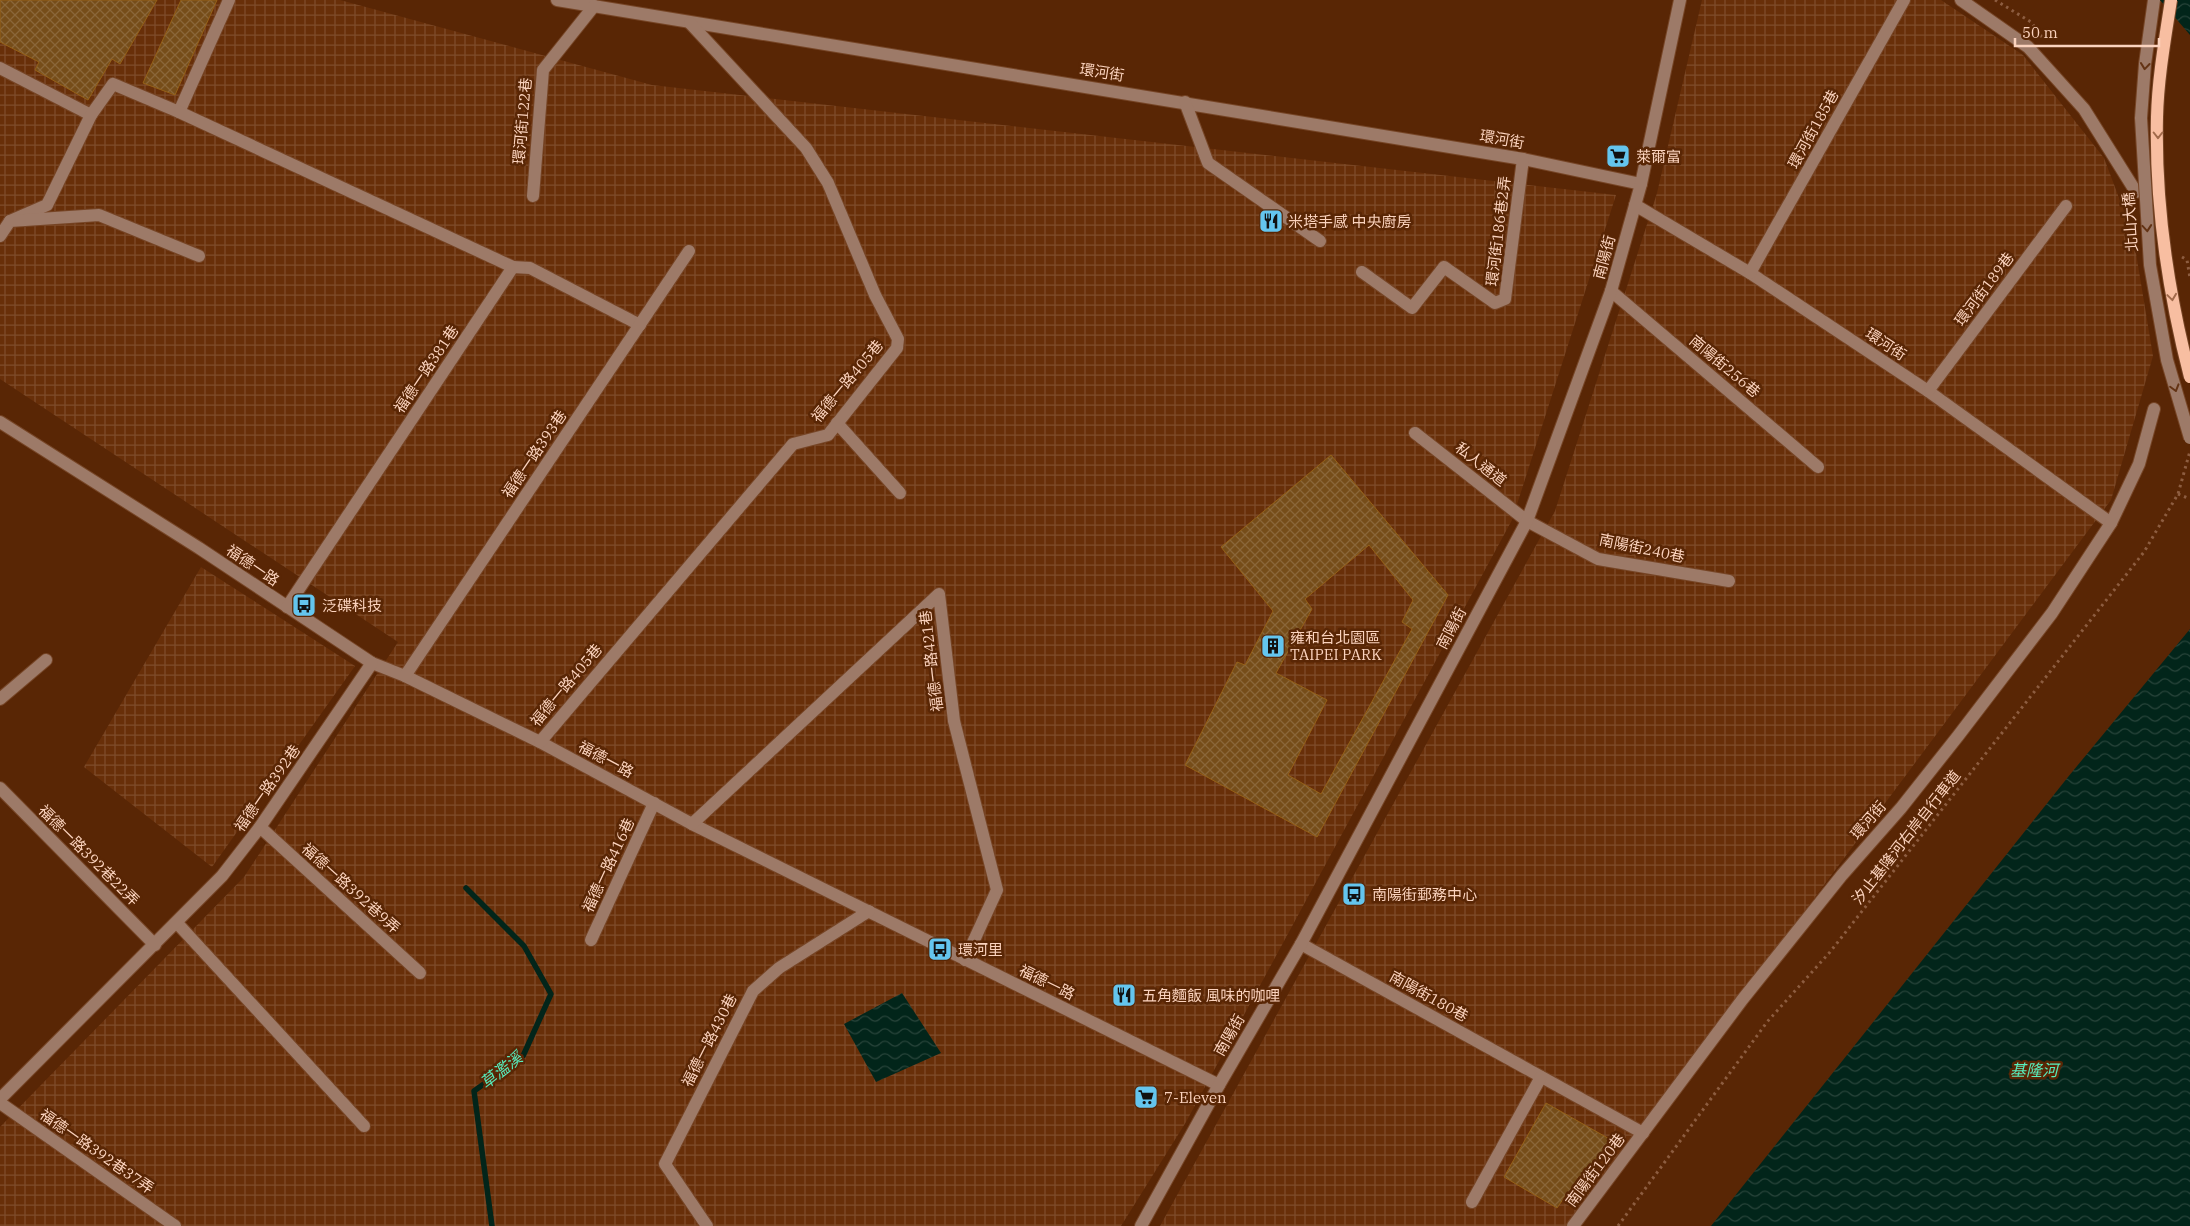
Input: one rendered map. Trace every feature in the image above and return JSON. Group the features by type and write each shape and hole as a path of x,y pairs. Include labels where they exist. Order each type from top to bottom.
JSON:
{"main road":[{"name":"北山大橋","path":"2171,0 2160,78 2158,168 2162,234 2175,318 2190,377"}],"street":[{"path":"179,112 228,0"},
{"name":"環河街","path":"557,0 1523,159 1641,184"},
{"name":"南陽街","path":"1141,1226 1219,1085 1301,944 1526,521 1611,291 1641,184 1680,0"},
{"name":"環河街185巷","path":"1750,273 1904,0"},
{"path":"1961,0 2028,47 2084,109 2136,192"},
{"name":"北山大橋","path":"2154,0 2145,64 2141,118 2150,265 2167,360 2190,438"},
{"name":"環河街122巷","path":"533,196 543,70 594,6"},
{"name":"福德一路405巷","path":"540,742 793,444 828,435 896,348 898,339 875,295 828,183 806,148 690,23"},
{"path":"0,68 91,116"},
{"path":"0,236 10,221 47,204 91,116 113,84 179,112 514,267 530,268 640,324"},
{"path":"1185,102 1208,163 1320,241"},
{"name":"環河街186巷2弄","path":"1362,272 1412,308 1444,267 1495,303 1505,299 1523,159"},
{"name":"環河街","path":"1635,205 1750,273 1928,391 2111,523"},
{"name":"環河街189巷","path":"1928,391 2066,206"},
{"path":"10,221 100,215 199,256"},
{"name":"福德一路393巷","path":"405,676 689,251"},
{"name":"福德一路381巷","path":"287,607 514,267"},
{"name":"南陽街256巷","path":"1611,291 1818,467"},
{"name":"環河街","path":"1643,1133 1742,1000 1842,875 1901,808 2052,613 2111,523 2139,464 2154,409"},
{"name":"福德一路","path":"0,422 372,662 405,676 540,742 692,824 1219,1085"},
{"path":"837,423 900,493"},
{"name":"私人通道","path":"1415,433 1526,521"},
{"name":"南陽街240巷","path":"1526,521 1598,559 1729,581"},
{"name":"福德一路421巷","path":"692,824 939,594 954,721 997,890 965,960"},
{"path":"0,699 46,660"},
{"name":"福德一路392巷","path":"0,1099 222,876 260,827 372,662"},
{"name":"福德一路392巷22弄","path":"0,788 155,945"},
{"name":"福德一路416巷","path":"591,940 654,803"},
{"name":"福德一路392巷9弄","path":"260,827 420,973"},
{"name":"福德一路430巷","path":"707,1226 665,1164 682,1128 753,991 779,968 869,911"},
{"path":"177,923 364,1126"},
{"name":"南陽街180巷","path":"1301,944 1643,1133"},
{"path":"1472,1202 1541,1077"},
{"name":"福德一路392巷37弄","path":"0,1103 175,1226"},
{"name":"南陽街120巷","path":"1573,1226 1643,1133"}],"path":[{"name":"汐止基隆河右岸自行車道","path":"1618,1226 1767,1022 1830,952 2144,552 2178,494 2190,450"},
{"path":"2178,494 2190,499"}],"shaded area":[{"path":"0,0 340,0 652,85 1616,195 1512,520 1186,1122 1121,1226 0,1226 0,1127 244,877 398,642 0,379"},
{"path":"1702,0 1941,0 2023,55 2104,158 2133,235 2153,356 2111,500 1570,1226 1160,1226 1555,511 1657,193"},
{"path":"201,567 355,666 212,867 84,767"}],"water":[{"path":"2160,0 2190,0 2190,35"},
{"name":"基隆河","path":"2190,629 2190,1226 1711,1226 2068,777"},
{"path":"902,993 941,1053 876,1082 844,1024"}],"building":[{"path":"0,0 157,0 120,64 112,59 88,100 35,70 39,62 0,42"},
{"path":"181,0 217,0 175,95 143,83"},
{"name":"雍和台北園區 TAIPEI PARK","path":"1331,455 1448,595 1317,837 1185,765 1237,662 1245,665 1273,611 1221,547","holes":["1369,545 1413,600 1402,622 1412,629 1321,794 1288,775 1327,700 1276,673 1312,609 1305,599"]},
{"path":"1546,1103 1613,1141 1603,1159 1600,1157 1576,1200 1566,1195 1557,1208 1504,1177"}],"waterway":[{"name":"草濫溪","path":"466,888 524,946 551,994 523,1056 474,1091 492,1226"}],"place":[{"name":"萊爾富","path":"1618,156"},
{"name":"米塔手感 中央廚房","path":"1271,221"},
{"name":"泛碟科技","path":"304,605"},
{"name":"雍和台北園區 TAIPEI PARK","path":"1273,646"},
{"name":"南陽街郵務中心","path":"1354,894"},
{"name":"環河里","path":"940,949"},
{"name":"五角麵飯 風味的咖哩","path":"1124,995"},
{"name":"7-Eleven","path":"1146,1097"}]}
